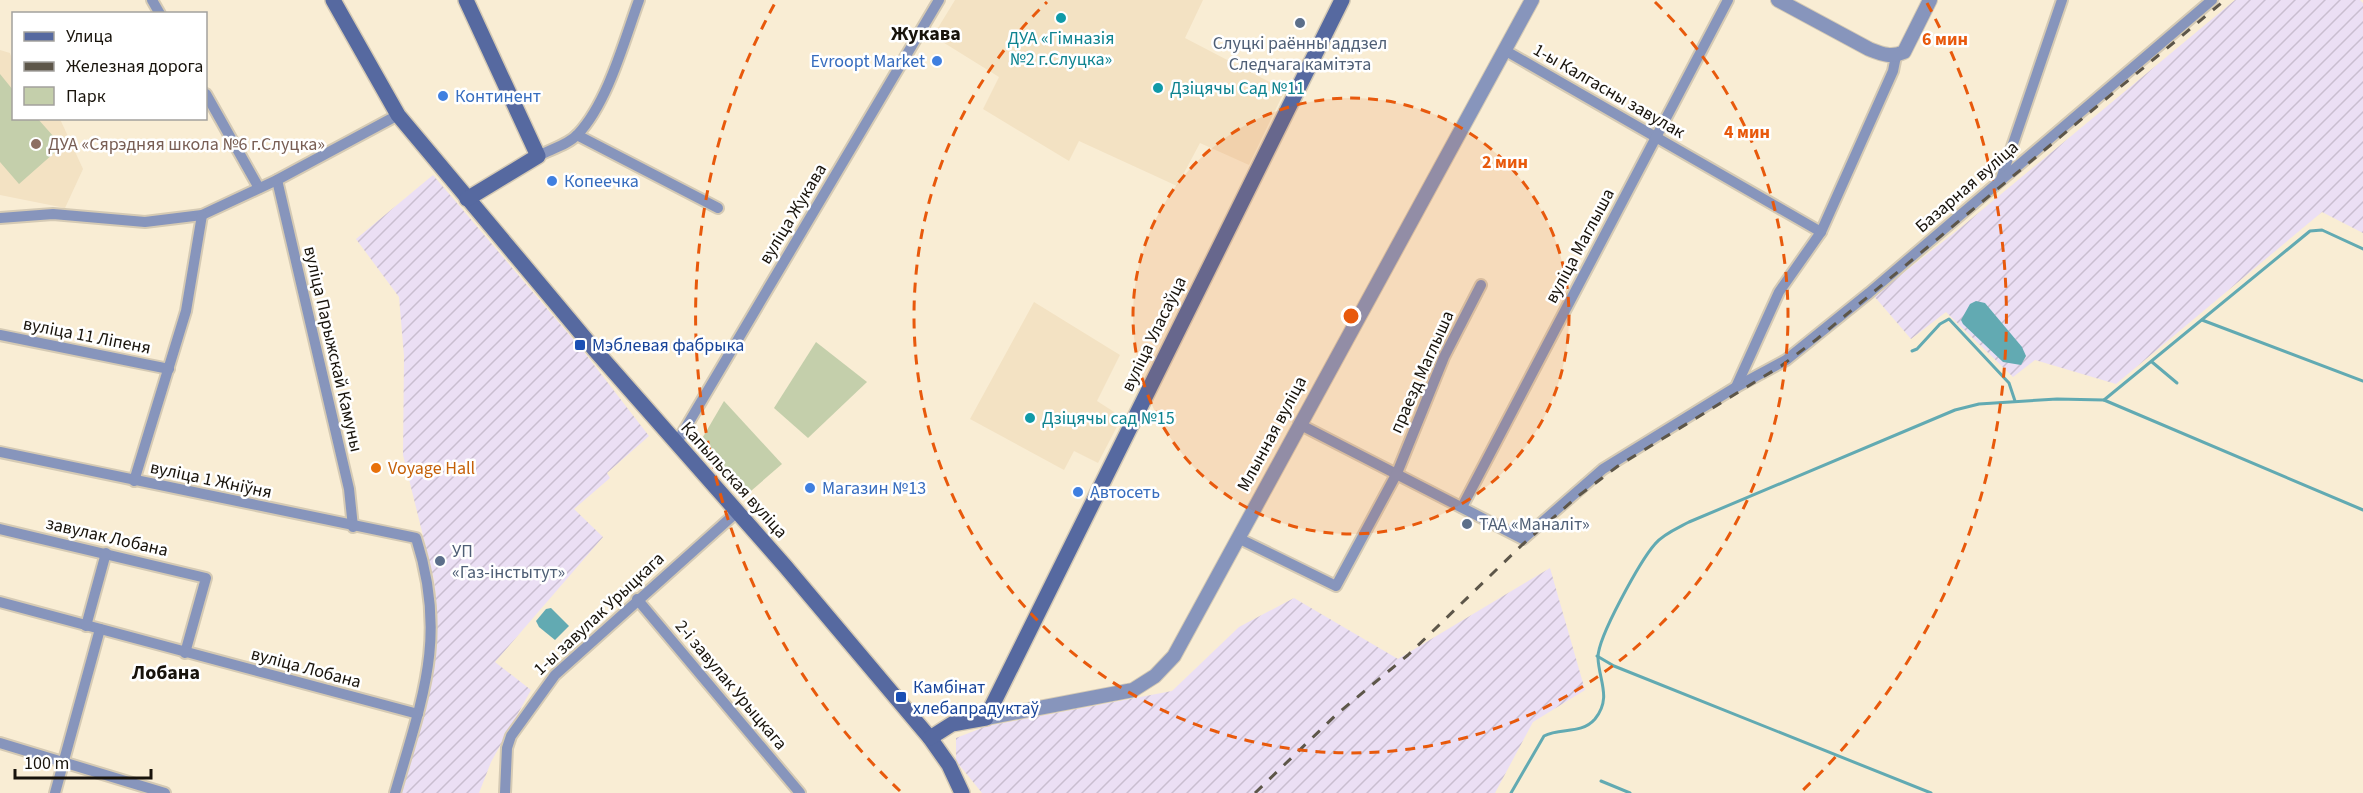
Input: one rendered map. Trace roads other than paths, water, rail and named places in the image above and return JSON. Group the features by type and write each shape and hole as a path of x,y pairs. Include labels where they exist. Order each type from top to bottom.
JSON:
{"main road":[{"name":"Капыльская вуліца","path":"333,0 398,115 467,200 930,738 949,765 962,793"},
{"path":"466,0 538,156 467,200"},
{"name":"вуліца Уласаўца","path":"986,718 1342,0"},
{"name":"Млынная вуліца","path":"930,738 952,724 986,718"}],"street":[{"path":"538,156 577,135 603,91 639,0"},
{"name":"вуліца Жукава","path":"676,444 939,0"},
{"name":"Млынная вуліца","path":"986,718 1107,697 1134,690 1155,676 1174,656 1533,0"},
{"name":"вуліца Маглыша","path":"1462,507 1728,0"},
{"path":"1778,0 1869,49 1896,56 1904,52 1930,0"},
{"path":"2001,179 2062,0"},
{"name":"Базарная вуліца","path":"1462,507 1523,539 1603,469 1736,387 1786,360 1869,293 2212,0"},
{"name":"1-ы Калгасны завулак","path":"1506,51 1821,232"},
{"path":"1736,387 1779,292 1821,232 1893,71 1896,56"},
{"path":"207,96 259,188"},
{"path":"0,218 53,214 145,222 202,215 277,180 398,115"},
{"path":"577,135 718,208"},
{"name":"вуліца Парыжскай Камуны","path":"277,180 349,489 353,527"},
{"name":"вуліца 11 Ліпеня","path":"134,481 186,310 202,215"},
{"name":"праезд Маглыша","path":"1238,538 1336,586 1397,473 1444,357 1481,285"},
{"name":"вуліца 11 Ліпеня","path":"0,335 169,369"},
{"path":"1299,424 1462,507"},
{"name":"вуліца 1 Жніўня","path":"0,452 353,527 416,538 424,562 431,614 428,675 418,714"},
{"name":"1-ы завулак Урыцкага","path":"505,793 507,748 524,715 555,675 637,599 737,512"},
{"name":"завулак Лобана","path":"0,530 206,578 185,653"},
{"path":"86,626 106,553"},
{"name":"2-і завулак Урыцкага","path":"637,599 800,793"},
{"name":"вуліца Лобана","path":"0,602 418,714"},
{"path":"55,793 100,629"},
{"path":"395,793 418,714"},
{"path":"0,743 165,793"}],"water":[{"path":"1976,301 1985,303 2022,347 2026,356 2021,365 2003,362 1963,324 1961,320 1970,304"},
{"path":"551,608 569,626 555,640 539,627 536,621 546,609"}],"waterway":[{"path":"2104,400 2310,231 2322,230 2363,249"},
{"path":"1912,351 1917,349 1940,324 1949,319 2009,383 2015,401"},
{"path":"2202,320 2363,381"},
{"path":"2152,362 2177,383"},
{"path":"1511,793 1544,736 1583,727 1595,719 1600,711 1604,697 1598,658 1600,648 1621,600 1658,540 1689,522 1955,410 1979,404 2057,399 2104,400 2363,510"},
{"path":"1597,656 1614,666 1931,793"},
{"path":"1601,781 1630,793"}],"railway":[{"path":"1255,793 1337,714 1408,655 1522,545 1577,497 1618,466 1781,366 1817,339 2225,0"}],"place":[{"name":"ДУА «Гімназія №2 г.Слуцка»","path":"1061,18"},
{"name":"Слуцкі раённы аддзел Следчага камітэта","path":"1300,23"},
{"name":"Evroopt Market","path":"937,61"},
{"name":"Дзіцячы Сад №11","path":"1158,88"},
{"name":"Континент","path":"443,96"},
{"name":"ДУА «Сярэдняя школа №6 г.Слуцка»","path":"36,144"},
{"name":"Копеечка","path":"552,181"},
{"name":"Мэблевая фабрыка","path":"580,345"},
{"name":"Дзіцячы сад №15","path":"1030,418"},
{"name":"Voyage Hall","path":"376,468"},
{"name":"Магазин №13","path":"810,488"},
{"name":"Автосеть","path":"1078,492"},
{"name":"ТАА «Маналіт»","path":"1467,524"},
{"name":"УП «Газ-інстытут»","path":"440,561"},
{"name":"Камбінат хлебапрадуктаў","path":"901,697"}],"district":[{"name":"Жукава","path":"926,34"},
{"name":"Лобана","path":"166,673"}]}
